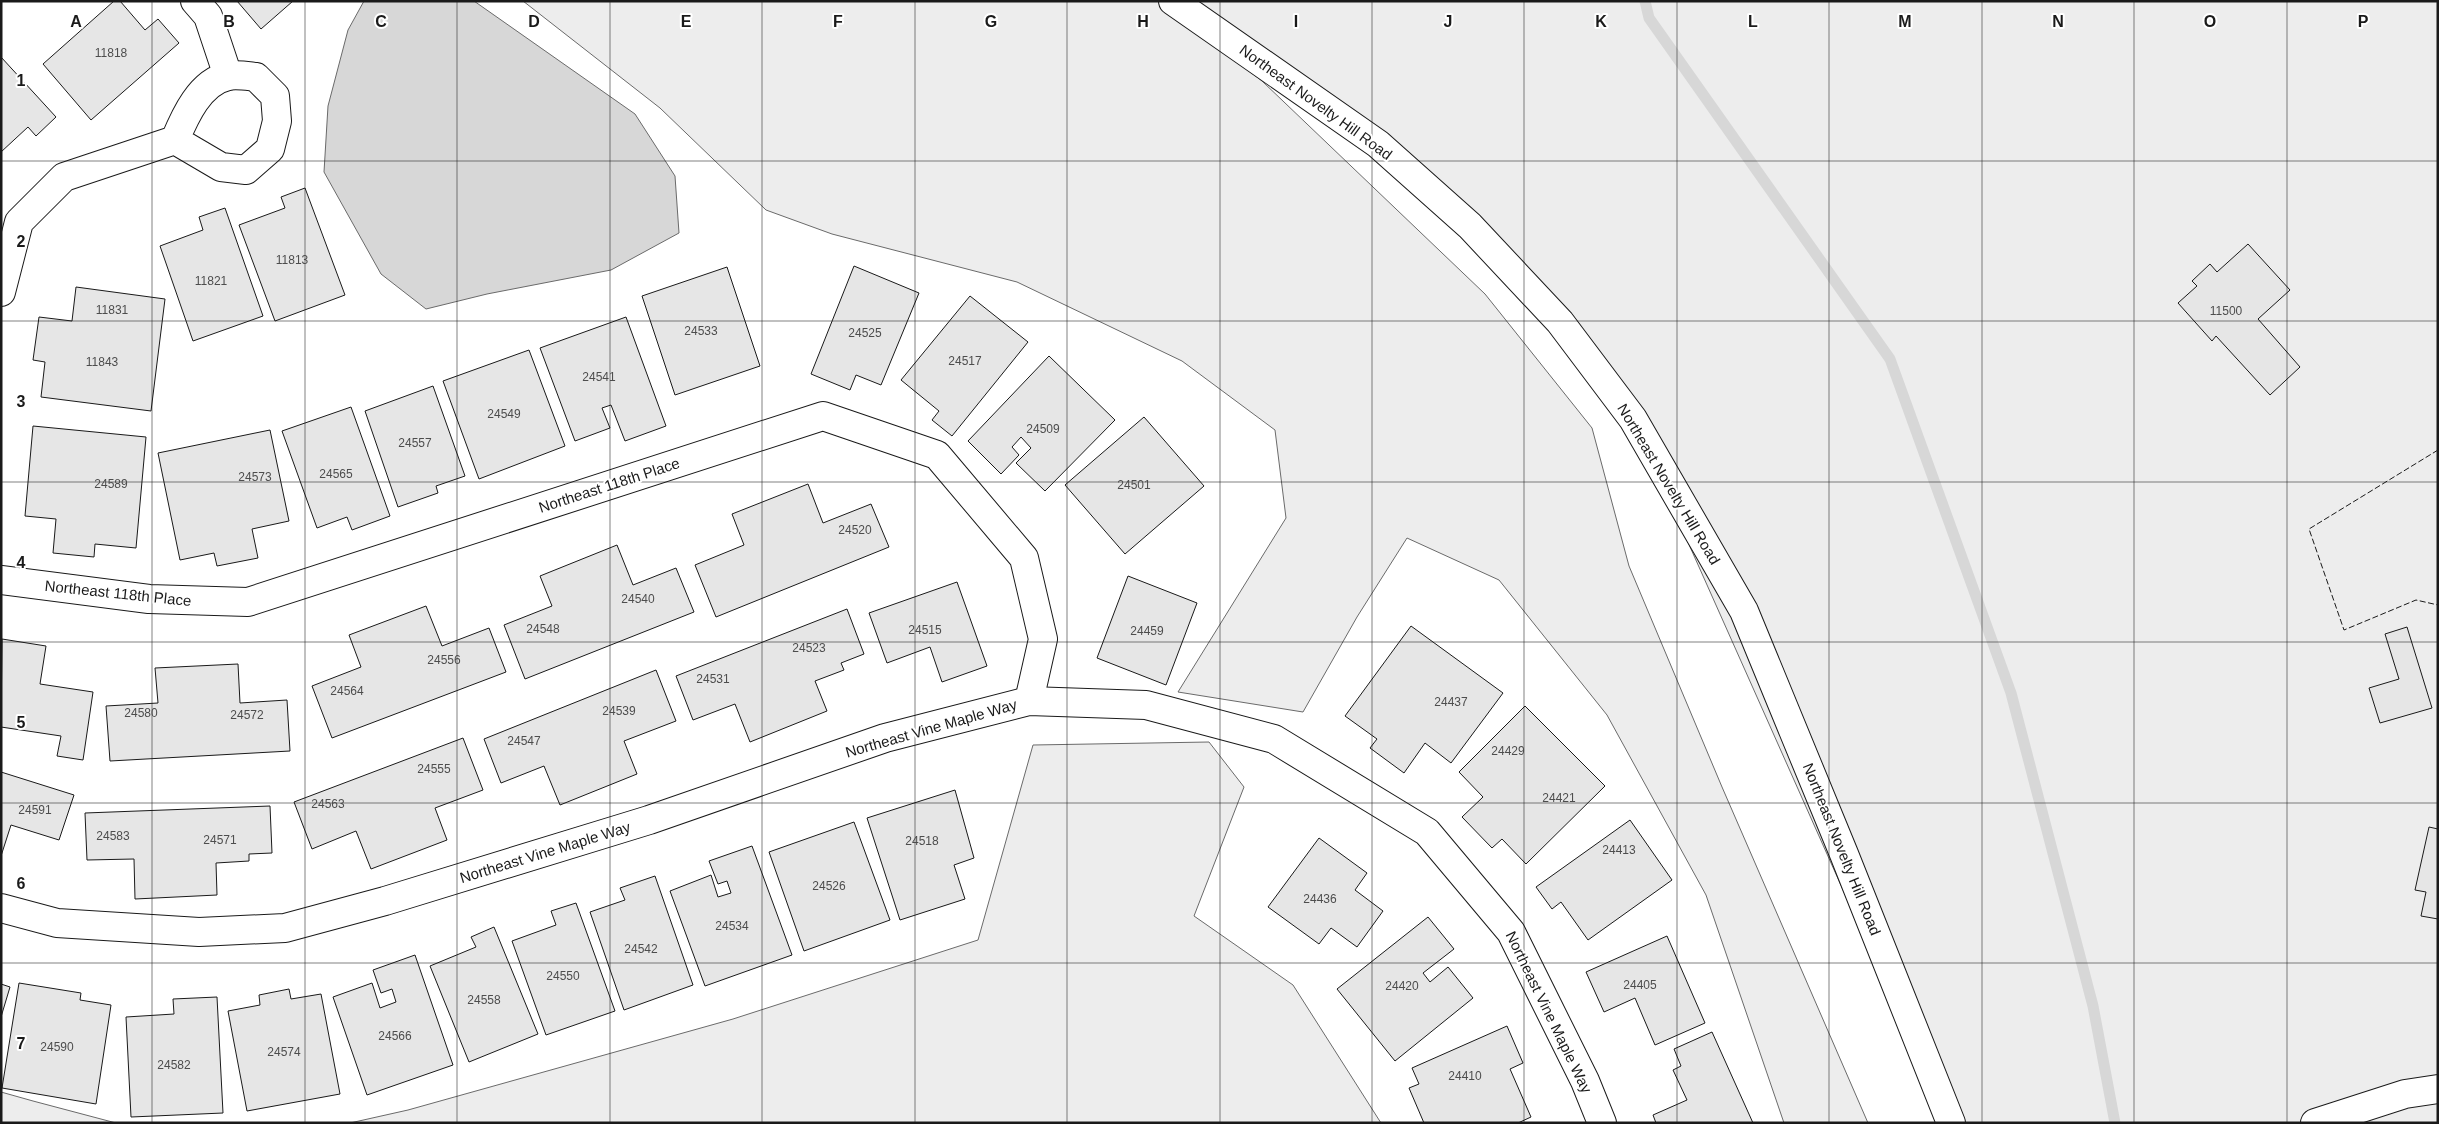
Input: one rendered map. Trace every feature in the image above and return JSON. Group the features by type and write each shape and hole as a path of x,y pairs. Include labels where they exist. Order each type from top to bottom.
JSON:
{"street":[{"path":"195,1 208,16 228,76"},
{"name":"Northeast Novelty Hill Road","path":"1173,1 1378,144 1463,220 1560,322 1633,419 1744,611 1844,854 1951,1123"},
{"path":"1,292 19,222 64,177 175,140 221,167 246,170 270,150 277,121 275,96 256,77 228,76 208,86 186,112 175,140"},
{"name":"Northeast 118th Place","path":"1,580 149,599 248,602 823,416 937,455 1024,558 1043,640 1029,701"},
{"name":"Northeast Vine Maple Way","path":"1,908 57,923 199,932 284,928 385,901 649,820 885,738 1029,701 1146,705 1274,739 1427,832 1511,932 1585,1081 1602,1123"},
{"path":"2315,1123 2405,1094 2438,1089"}],"shaded area":[{"path":"364,1 474,1 635,114 675,176 679,233 611,270 487,294 426,309 381,274 324,172 328,106 348,30"},
{"path":"523,1 1159,1 1262,81 1485,294 1592,428 1629,566 1722,787 1868,1123 1784,1123 1706,895 1607,715 1499,580 1407,538 1357,617 1303,712 1178,692 1286,518 1275,430 1182,361 1017,282 832,234 766,210 660,108"},
{"path":"1173,1 2438,1 2438,1123 1947,1123 1633,419 1470,226"},
{"path":"1209,742 1244,787 1194,916 1293,985 1381,1123 350,1123 408,1110 733,1019 978,940 1033,745"},
{"path":"1,1092 33,1101 116,1123 1,1123"}],"building":[{"path":"114,1 120,1 145,30 158,19 179,43 91,120 43,64"},
{"path":"237,1 293,1 261,29"},
{"path":"1,57 56,117 36,136 28,127 1,152"},
{"path":"305,188 345,295 275,321 239,225 285,208 281,197"},
{"path":"225,208 263,316 193,341 160,246 203,230 199,217"},
{"path":"2248,244 2290,290 2258,319 2300,367 2270,395 2216,336 2212,341 2178,303 2197,286 2192,281 2210,264 2217,272"},
{"path":"854,266 919,293 881,385 856,375 850,390 811,374"},
{"path":"727,267 760,366 675,395 642,296"},
{"path":"76,287 165,299 151,411 41,397 45,362 33,360 39,317 72,321"},
{"path":"970,296 1028,342 952,436 932,420 939,411 901,380"},
{"path":"626,317 666,426 625,441 611,405 602,408 610,428 575,441 540,348"},
{"path":"529,350 565,446 479,479 443,381"},
{"path":"1049,356 1115,420 1045,491 1016,463 1031,448 1021,437 1012,447 1019,455 1001,474 968,441"},
{"path":"433,386 465,476 436,486 438,493 398,507 365,411"},
{"path":"351,407 390,516 352,530 347,517 317,528 282,431"},
{"path":"1144,417 1204,486 1125,554 1065,485"},
{"path":"33,426 146,437 136,548 95,544 94,557 53,553 56,519 25,516"},
{"path":"270,430 289,521 252,529 258,558 217,566 214,553 180,560 158,453"},
{"path":"808,484 823,523 871,504 889,547 716,617 695,565 744,545 732,514"},
{"path":"617,545 633,585 676,568 694,612 525,679 504,625 552,606 540,576"},
{"path":"1128,576 1197,603 1166,685 1097,658"},
{"path":"957,582 987,666 942,682 930,647 887,663 869,613"},
{"path":"426,606 442,646 489,628 506,672 332,738 312,686 361,667 349,635"},
{"path":"847,609 864,654 841,663 844,670 815,681 827,711 750,742 735,704 693,720 676,676"},
{"path":"1411,626 1503,693 1451,763 1425,743 1404,773 1370,748 1377,739 1345,716"},
{"path":"2407,627 2432,708 2380,723 2369,688 2399,679 2385,634"},
{"path":"2,639 46,646 40,684 93,692 83,760 57,756 61,736 1,727"},
{"path":"238,664 240,703 287,700 290,751 110,761 106,706 158,703 155,668"},
{"path":"656,670 676,721 624,741 637,774 560,805 544,766 501,783 484,739"},
{"path":"1525,706 1605,786 1526,864 1502,839 1492,848 1462,817 1483,797 1459,772"},
{"path":"463,738 483,790 435,808 447,840 371,869 356,831 312,849 294,802"},
{"path":"1,772 74,795 59,840 11,825 1,856"},
{"path":"955,790 974,858 954,865 965,899 900,920 867,818"},
{"path":"270,806 272,853 249,854 249,861 216,863 217,895 135,899 134,859 87,860 85,813"},
{"path":"1630,820 1672,880 1588,940 1561,902 1552,909 1536,887"},
{"path":"854,822 890,920 804,951 769,852"},
{"path":"2429,827 2438,829 2438,919 2421,916 2426,892 2415,890"},
{"path":"1319,838 1367,873 1355,890 1383,911 1357,947 1331,928 1319,944 1268,907"},
{"path":"752,846 792,955 705,986 670,891 711,875 718,897 731,893 727,881 718,884 709,861"},
{"path":"655,876 693,985 624,1010 590,912 625,900 620,888"},
{"path":"576,903 615,1011 546,1035 512,941 556,925 551,911"},
{"path":"1428,917 1454,949 1423,973 1430,982 1448,967 1473,998 1395,1061 1337,989"},
{"path":"494,927 538,1034 469,1062 430,966 476,947 471,937"},
{"path":"1667,936 1705,1023 1655,1045 1635,998 1604,1012 1586,972"},
{"path":"415,955 453,1065 367,1095 333,997 372,983 380,1008 396,1002 392,989 381,993 373,970"},
{"path":"19,983 81,993 80,1000 111,1005 96,1104 2,1088"},
{"path":"1,984 10,987 1,1017"},
{"path":"289,989 291,999 321,994 340,1094 247,1111 228,1011 260,1005 259,995"},
{"path":"217,997 223,1113 131,1117 126,1017 174,1014 173,999"},
{"path":"1507,1026 1523,1063 1510,1069 1531,1117 1518,1123 1424,1123 1409,1088 1419,1084 1412,1068"},
{"path":"1712,1032 1753,1123 1656,1123 1653,1115 1687,1100 1673,1070 1681,1066 1674,1049"}],"waterway":[{"path":"1645,1 1649,18 1890,359 2011,693 2093,1006 2115,1123"}],"fence":[{"path":"2438,450 2309,529 2344,630 2416,600 2438,605"}]}
